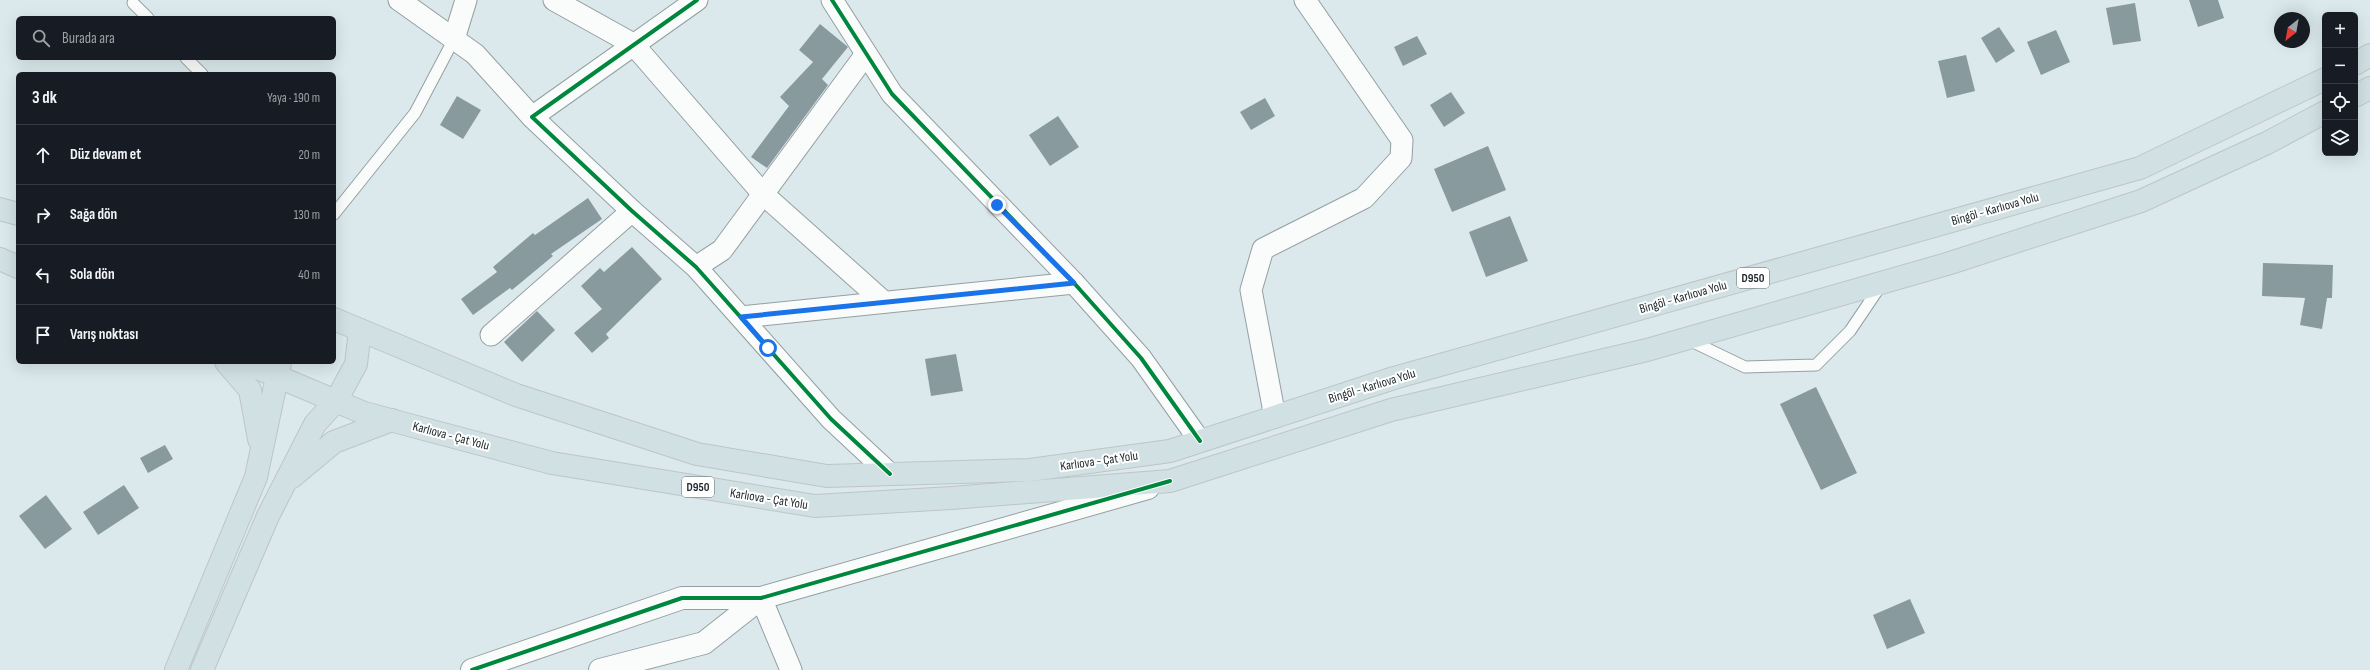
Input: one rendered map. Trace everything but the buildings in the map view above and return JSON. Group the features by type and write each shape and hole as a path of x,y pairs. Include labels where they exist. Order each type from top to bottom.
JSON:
{"highway":[{"path":"2358,62 2370,56"},
{"name":"Bingöl - Karlıova Yolu","path":"1170,451 1394,378 2140,168 2322,80"},
{"path":"2358,94 2370,88"},
{"name":"D950","path":"1170,482 1391,410 1647,350 1946,264 2141,201 2266,144 2322,114"},
{"path":"0,209 16,213"},
{"path":"0,259 16,266"},
{"name":"Karlıova - Çat Yolu","path":"336,320 516,395 697,454 827,476 1030,470 1170,451"},
{"path":"202,670 268,516 315,424 336,401 356,364 360,330"},
{"path":"228,364 250,390 261,451"},
{"name":"Karlıova - Çat Yolu","path":"253,364 278,369 336,401 364,413 552,463 814,506 951,498 1170,482"},
{"path":"176,670 256,477 278,369"},
{"path":"285,483 334,442 392,420"}],"street":[{"path":"398,0 475,54 532,117 632,211 696,267 832,419 890,474"},
{"path":"454,39 466,0"},
{"path":"554,0 633,44 763,194 884,302"},
{"path":"532,117 697,0"},
{"path":"832,0 892,94 1074,283 1141,358 1200,441"},
{"path":"1275,416 1251,290 1263,249 1364,198 1401,158 1402,140 1305,0"},
{"path":"696,267 722,250 866,54"},
{"path":"491,335 632,211"},
{"path":"741,317 1074,283"},
{"path":"472,670 501,666 682,598 761,598 1170,482"},
{"path":"600,670 704,643 761,598"},
{"path":"761,598 792,670"}],"lane":[{"path":"133,3 146,16"},
{"path":"336,212 415,113 454,39"},
{"path":"188,60 200,72"},
{"path":"1686,339 1745,367 1816,365 1850,331 1883,282"}],"cycle path":[{"path":"697,0 532,117 632,211 696,267 831,419 890,474"},
{"path":"832,0 892,94 1074,283 1141,358 1200,441"},
{"path":"472,670 682,598 761,598 1170,481"}],"route":[{"path":"768,348 741,317 1074,283 997,205"}]}
